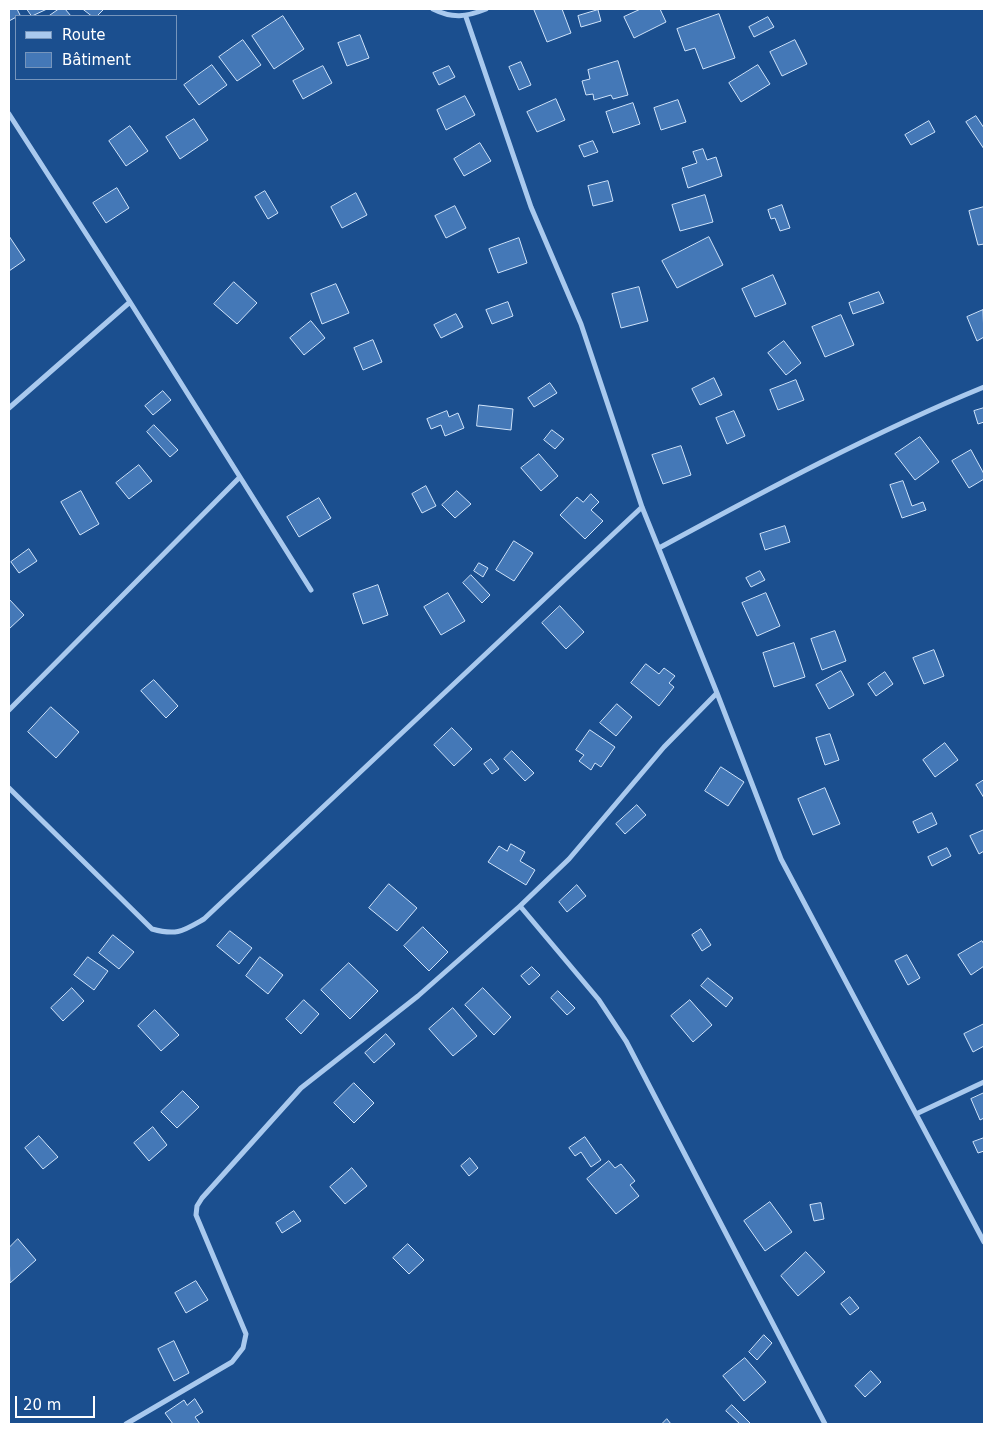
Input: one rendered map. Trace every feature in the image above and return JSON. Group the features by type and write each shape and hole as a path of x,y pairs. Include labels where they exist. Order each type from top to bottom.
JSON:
{"street":[{"path":"433,9 466,17 486,9"},
{"path":"466,17 531,207 581,324 642,507 660,548 781,859 984,1242"},
{"path":"9,116 130,302 311,590"},
{"path":"9,408 130,302"},
{"path":"660,548 803,469 917,415 984,388"},
{"path":"9,710 240,477"},
{"path":"9,788 152,929 166,933 180,932 204,919 642,507"},
{"path":"126,1424 232,1362 243,1348 246,1334 196,1215 197,1206 202,1198 301,1088 418,996 520,906 569,859 664,747 717,693"},
{"path":"520,906 600,1000 626,1041 825,1424"},
{"path":"916,1114 984,1082"}],"building":[{"path":"9,9 17,9 20,15 15,15 15,18 9,21"},
{"path":"27,9 47,9 34,15 31,15"},
{"path":"59,9 65,9 70,15 50,15"},
{"path":"83,9 104,9 98,15 91,15"},
{"path":"562,9 571,33 547,42 534,10"},
{"path":"641,9 660,9 666,22 634,38 624,17"},
{"path":"598,10 601,21 581,27 578,16"},
{"path":"719,14 735,58 703,69 695,48 685,51 677,29"},
{"path":"283,16 304,49 274,69 252,36"},
{"path":"768,17 774,27 754,37 749,27"},
{"path":"360,35 369,58 347,66 338,43"},
{"path":"243,40 261,65 237,81 219,57"},
{"path":"795,40 807,64 782,76 770,52"},
{"path":"618,61 628,95 613,99 611,95 594,100 593,94 586,95 582,81 590,79 588,70"},
{"path":"521,62 531,85 519,90 509,67"},
{"path":"212,65 227,85 199,105 184,85"},
{"path":"758,65 770,84 741,102 729,83"},
{"path":"323,66 332,83 303,99 293,81"},
{"path":"449,66 455,77 439,85 433,73"},
{"path":"465,96 475,115 446,130 437,110"},
{"path":"556,99 565,120 537,132 527,112"},
{"path":"678,100 686,122 661,130 654,108"},
{"path":"633,103 640,124 613,133 606,112"},
{"path":"976,116 984,128 984,149 966,122"},
{"path":"194,119 208,140 180,159 166,137"},
{"path":"929,121 935,132 911,145 905,135"},
{"path":"130,126 148,151 126,166 109,141"},
{"path":"593,141 598,152 584,157 579,146"},
{"path":"480,143 491,161 464,176 454,159"},
{"path":"703,149 707,160 716,157 722,176 688,188 682,168 697,163 693,152"},
{"path":"608,181 613,201 593,206 588,186"},
{"path":"117,188 129,208 106,223 93,203"},
{"path":"265,191 278,213 268,219 255,197"},
{"path":"356,193 367,215 342,228 331,207"},
{"path":"705,195 713,222 680,231 672,205"},
{"path":"782,205 790,228 780,231 775,218 771,219 768,210"},
{"path":"455,206 466,228 446,238 435,216"},
{"path":"984,207 984,244 978,245 969,211"},
{"path":"9,236 25,260 9,271"},
{"path":"709,237 723,265 677,288 662,261"},
{"path":"519,238 527,263 498,273 489,249"},
{"path":"773,275 786,304 755,317 742,289"},
{"path":"234,282 257,303 237,324 214,304"},
{"path":"336,284 349,313 322,324 311,294"},
{"path":"639,287 648,321 621,328 612,294"},
{"path":"879,292 884,303 853,314 849,303"},
{"path":"508,302 513,316 492,324 486,310"},
{"path":"983,310 984,337 977,341 967,317"},
{"path":"456,314 463,327 441,338 434,325"},
{"path":"841,315 854,345 825,357 812,327"},
{"path":"311,321 325,338 304,355 290,338"},
{"path":"373,340 382,362 363,370 354,348"},
{"path":"784,341 801,363 786,375 768,353"},
{"path":"714,378 722,395 700,405 692,389"},
{"path":"796,380 804,400 778,410 770,390"},
{"path":"550,383 557,393 534,407 528,398"},
{"path":"163,391 171,400 153,415 145,406"},
{"path":"479,405 513,409 511,430 477,426"},
{"path":"984,408 984,422 978,424 974,411"},
{"path":"447,411 449,417 458,413 464,428 445,436 441,425 431,429 427,419"},
{"path":"734,411 745,436 727,444 716,418"},
{"path":"154,425 178,450 170,457 147,432"},
{"path":"552,430 564,439 555,449 544,440"},
{"path":"920,437 939,462 915,480 895,454"},
{"path":"681,446 691,475 663,484 652,455"},
{"path":"971,450 984,474 984,479 969,488 952,461"},
{"path":"539,454 558,476 541,491 521,468"},
{"path":"139,465 152,481 129,499 116,483"},
{"path":"903,481 912,506 923,502 926,510 902,518 890,485"},
{"path":"426,486 436,506 422,513 412,494"},
{"path":"81,491 99,524 80,535 61,502"},
{"path":"457,491 471,504 455,518 442,505"},
{"path":"591,494 599,502 591,510 603,521 585,539 560,515 577,497 583,502"},
{"path":"319,498 331,518 299,537 287,517"},
{"path":"785,526 790,542 765,550 760,534"},
{"path":"514,541 533,553 514,581 496,570"},
{"path":"29,549 37,561 19,573 11,562"},
{"path":"479,563 488,568 483,577 474,571"},
{"path":"760,571 765,580 751,587 746,578"},
{"path":"471,575 490,595 482,603 463,583"},
{"path":"378,585 388,615 363,624 353,594"},
{"path":"448,593 465,621 441,635 424,607"},
{"path":"766,593 780,626 757,636 742,603"},
{"path":"9,599 24,615 9,629"},
{"path":"560,606 584,632 566,649 542,623"},
{"path":"835,631 846,661 822,670 811,639"},
{"path":"794,643 805,677 774,687 763,653"},
{"path":"934,650 944,676 924,684 913,658"},
{"path":"646,664 659,674 664,668 675,676 669,683 674,687 659,706 631,683"},
{"path":"841,671 854,695 829,709 816,685"},
{"path":"885,672 893,684 876,696 868,684"},
{"path":"154,680 178,706 166,718 141,691"},
{"path":"617,704 632,717 616,736 600,723"},
{"path":"51,707 79,732 56,758 28,732"},
{"path":"452,728 472,749 454,766 434,745"},
{"path":"590,730 615,747 601,767 595,763 591,770 579,761 584,755 576,750"},
{"path":"830,734 839,760 825,765 816,738"},
{"path":"945,743 958,760 935,777 923,760"},
{"path":"512,751 534,773 525,781 504,759"},
{"path":"491,759 499,769 492,774 484,764"},
{"path":"721,767 744,782 728,806 705,791"},
{"path":"984,780 984,798 976,785"},
{"path":"825,788 840,824 813,835 798,799"},
{"path":"637,805 646,815 625,834 616,824"},
{"path":"932,813 937,824 918,833 913,822"},
{"path":"984,830 984,851 979,854 970,836"},
{"path":"511,844 525,852 520,861 535,870 526,885 488,862 499,846 507,851"},
{"path":"947,848 951,856 932,866 928,857"},
{"path":"389,884 417,908 397,931 369,908"},
{"path":"577,885 586,896 567,912 559,902"},
{"path":"423,927 448,952 429,971 404,946"},
{"path":"701,929 711,945 702,951 692,935"},
{"path":"230,931 252,948 239,964 217,946"},
{"path":"113,935 134,952 119,969 99,953"},
{"path":"982,941 984,944 984,966 971,975 958,955"},
{"path":"907,955 920,978 908,985 895,961"},
{"path":"88,957 108,971 94,990 74,975"},
{"path":"260,957 283,975 268,994 246,976"},
{"path":"349,963 378,991 350,1019 321,990"},
{"path":"532,967 540,975 529,985 521,976"},
{"path":"708,978 733,998 726,1007 701,986"},
{"path":"72,988 84,1001 63,1021 51,1008"},
{"path":"483,988 511,1017 494,1035 465,1005"},
{"path":"558,991 575,1008 567,1015 551,998"},
{"path":"304,1000 319,1014 301,1034 286,1019"},
{"path":"690,1000 712,1025 693,1042 671,1016"},
{"path":"453,1008 477,1036 453,1056 429,1029"},
{"path":"155,1010 179,1035 161,1051 138,1026"},
{"path":"984,1024 984,1046 973,1052 964,1034"},
{"path":"386,1034 395,1044 374,1063 365,1053"},
{"path":"354,1083 374,1103 354,1123 334,1103"},
{"path":"183,1091 199,1107 177,1128 161,1112"},
{"path":"984,1093 984,1118 980,1120 971,1099"},
{"path":"153,1127 167,1145 149,1161 134,1143"},
{"path":"39,1136 58,1157 43,1169 25,1148"},
{"path":"585,1137 601,1160 591,1167 581,1152 575,1156 569,1148"},
{"path":"984,1138 984,1151 978,1153 973,1142"},
{"path":"470,1158 478,1168 469,1176 461,1166"},
{"path":"609,1161 615,1168 621,1164 635,1181 630,1185 639,1196 616,1214 587,1179"},
{"path":"352,1168 367,1186 345,1204 330,1187"},
{"path":"770,1202 792,1232 765,1251 744,1221"},
{"path":"821,1203 824,1219 814,1221 810,1205"},
{"path":"294,1211 301,1221 282,1233 276,1223"},
{"path":"18,1239 36,1260 10,1283 9,1248"},
{"path":"408,1244 424,1260 409,1274 393,1258"},
{"path":"806,1252 825,1272 798,1296 781,1276"},
{"path":"196,1281 208,1300 186,1313 175,1293"},
{"path":"850,1297 859,1308 850,1315 841,1304"},
{"path":"764,1335 772,1343 757,1360 749,1352"},
{"path":"174,1341 189,1373 174,1381 158,1349"},
{"path":"745,1358 766,1382 744,1401 723,1376"},
{"path":"871,1371 881,1382 865,1397 855,1386"},
{"path":"195,1399 203,1412 195,1417 200,1424 173,1424 165,1413 184,1400 187,1405"},
{"path":"732,1405 749,1424 740,1424 726,1411"},
{"path":"667,1419 671,1424 662,1424"}]}
